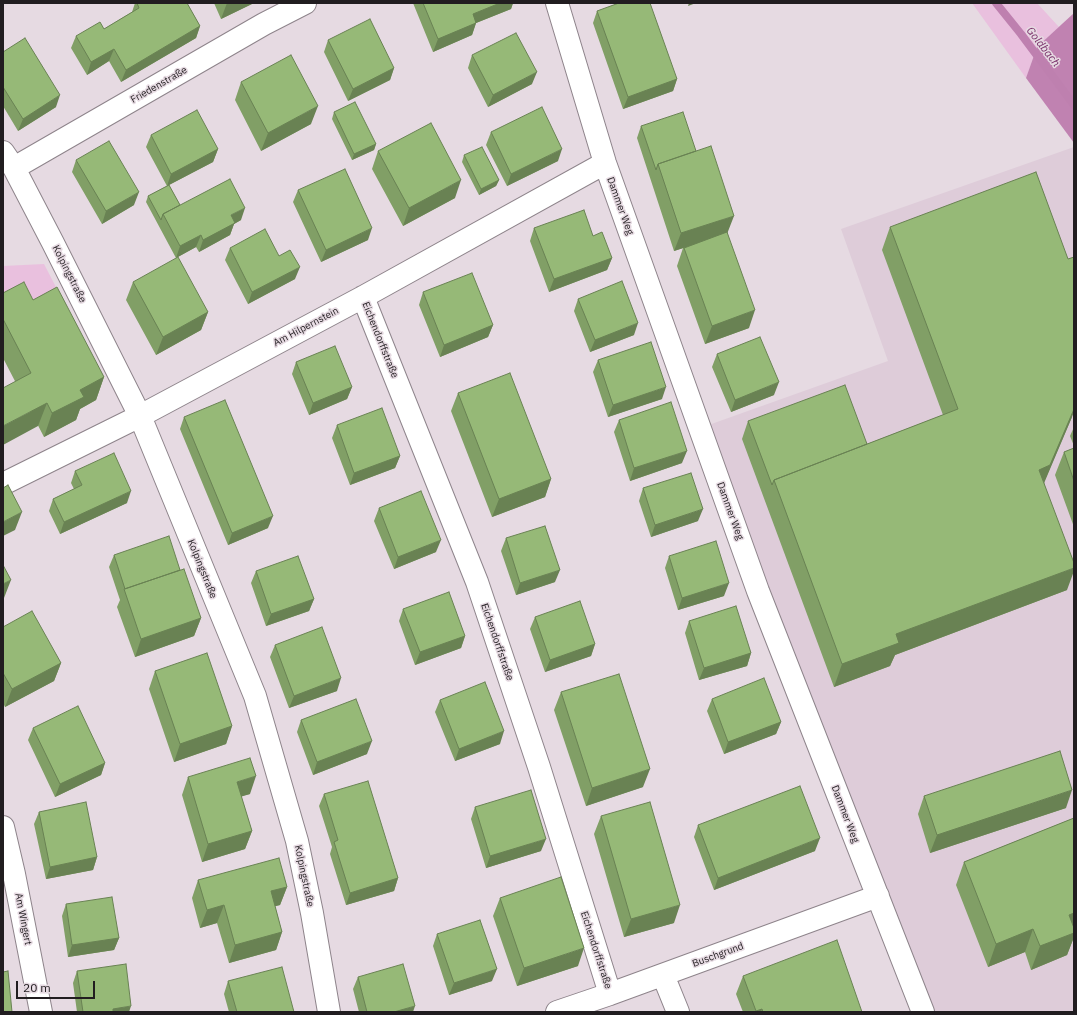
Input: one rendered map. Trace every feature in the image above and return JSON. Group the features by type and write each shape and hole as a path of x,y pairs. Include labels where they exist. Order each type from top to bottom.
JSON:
{"street":[{"name":"Friedenstraße","path":"8,160 305,3"},
{"name":"Dammer Weg","path":"557,3 605,163 758,591 923,1012"},
{"name":"Kolpingstraße","path":"8,160 57,250 140,416 255,696 297,841 312,912 329,1012"},
{"name":"Am Hilpernstein","path":"3,484 140,416 363,297 605,163"},
{"name":"Eichendorffstraße","path":"363,297 477,582 539,767 610,994"},
{"name":"Am Wingert","path":"3,827 14,874 41,1012"},
{"name":"Buschgrund","path":"557,1012 663,975 878,896"},
{"path":"663,975 678,1012"}],"shaded area":[{"path":"972,3 1037,3 1059,27 1037,47 1026,78"},
{"path":"1074,13 1074,143 1026,78 1037,47"},
{"path":"1074,147 1074,1012 928,1012 703,427 888,361 841,229"},
{"path":"44,264 57,289 23,308 3,296 3,266"}],"building":[{"path":"137,3 187,3 200,26 126,70 114,49 91,62 76,36 100,22 104,29 139,8"},
{"path":"423,3 500,3 473,14 476,23 438,39"},
{"path":"619,3 650,3 677,79 628,97 597,11"},
{"path":"370,19 394,68 353,89 328,40"},
{"path":"516,33 537,72 493,95 472,55"},
{"path":"25,38 60,95 23,119 3,87 3,52"},
{"path":"291,55 318,106 268,133 241,82"},
{"path":"355,102 376,144 354,154 334,112"},
{"path":"542,107 562,149 511,174 491,132"},
{"path":"197,110 218,149 171,174 151,135"},
{"path":"683,112 696,151 658,164 656,170 641,126"},
{"path":"431,123 461,180 409,208 378,151"},
{"path":"109,141 139,192 106,211 76,160"},
{"path":"711,146 734,216 681,233 658,164"},
{"path":"482,147 499,180 481,189 464,155"},
{"path":"345,169 372,228 326,250 298,190"},
{"path":"1036,172 1068,259 1074,257 1074,409 1050,465 1039,470 1074,563 1074,568 896,634 899,643 842,664 774,480 958,409 890,227"},
{"path":"230,179 245,208 231,215 235,223 203,240 201,235 180,246 163,214"},
{"path":"169,185 180,205 163,214 161,220 148,196"},
{"path":"584,210 593,236 602,232 612,258 554,279 534,228"},
{"path":"265,229 279,256 290,250 300,267 252,292 230,248"},
{"path":"727,232 755,310 712,326 684,248"},
{"path":"178,257 208,312 163,337 133,282"},
{"path":"472,273 493,325 444,345 423,292"},
{"path":"622,281 638,323 595,340 578,299"},
{"path":"24,282 33,300 57,287 104,377 80,390 84,397 52,413 47,403 3,426 3,388 31,373 3,319 3,293"},
{"path":"760,337 779,382 735,400 717,354"},
{"path":"651,342 666,387 613,405 598,360"},
{"path":"335,346 352,387 313,403 296,362"},
{"path":"510,373 551,479 499,499 458,393"},
{"path":"845,385 867,444 774,480 772,485 748,421"},
{"path":"225,400 273,516 232,533 184,417"},
{"path":"671,402 687,451 634,468 619,420"},
{"path":"382,408 400,456 354,473 337,425"},
{"path":"1074,448 1074,481 1064,452"},
{"path":"114,453 131,491 64,522 53,499 82,485 75,471"},
{"path":"691,473 703,509 655,525 643,488"},
{"path":"8,485 22,512 3,522 3,488"},
{"path":"421,491 441,540 398,557 379,508"},
{"path":"545,526 560,570 520,583 506,538"},
{"path":"169,536 180,570 125,589 114,555"},
{"path":"716,541 729,583 682,598 669,556"},
{"path":"298,556 314,599 271,614 256,571"},
{"path":"3,565 11,580 3,584"},
{"path":"184,569 201,618 141,639 124,589"},
{"path":"449,592 465,636 420,652 403,609"},
{"path":"580,601 595,644 550,660 535,617"},
{"path":"736,606 751,653 704,668 689,621"},
{"path":"32,611 61,663 12,689 3,673 3,627"},
{"path":"322,627 341,678 294,696 275,645"},
{"path":"207,653 232,726 180,744 155,671"},
{"path":"619,674 650,769 592,788 561,692"},
{"path":"764,678 781,722 728,742 712,699"},
{"path":"485,682 504,731 459,749 440,700"},
{"path":"356,699 372,741 317,762 301,720"},
{"path":"78,706 105,763 60,784 33,728"},
{"path":"1060,751 1072,790 937,835 924,796"},
{"path":"250,758 256,776 237,782 252,831 208,844 188,777"},
{"path":"368,781 398,878 350,893 334,842 338,840 324,794"},
{"path":"800,786 820,838 718,878 698,825"},
{"path":"531,790 546,839 490,856 475,807"},
{"path":"86,802 97,857 50,867 39,812"},
{"path":"650,802 680,905 631,919 601,816"},
{"path":"1074,818 1074,913 1069,915 1074,928 1074,933 1040,946 1033,929 996,944 964,862"},
{"path":"279,858 287,887 271,891 282,932 235,945 224,905 207,910 198,880"},
{"path":"561,877 584,948 524,968 500,898"},
{"path":"112,897 119,938 72,945 66,904"},
{"path":"480,920 497,969 454,983 437,934"},
{"path":"837,940 862,1012 763,1012 762,1009 756,1011 743,976"},
{"path":"126,964 131,1006 113,1009 113,1012 83,1012 77,971"},
{"path":"403,964 415,1006 394,1012 367,1012 358,977"},
{"path":"282,967 294,1012 237,1012 228,981"},
{"path":"8,971 12,1012 3,1012 3,972"}],"waterway":[{"name":"Goldbach","path":"996,3 1074,105"}]}
